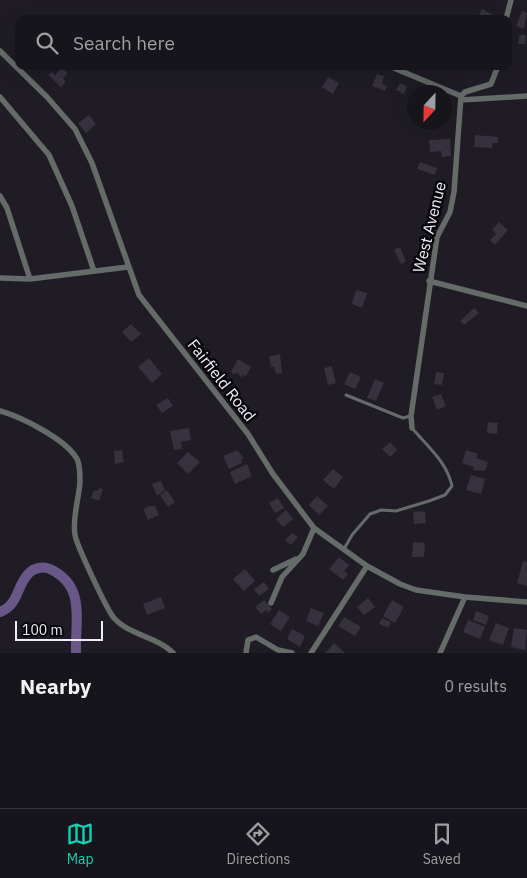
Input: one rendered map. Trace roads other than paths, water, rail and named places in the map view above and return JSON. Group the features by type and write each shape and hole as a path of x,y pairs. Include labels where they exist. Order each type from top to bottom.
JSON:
{"street":[{"path":"507,15 511,0"},
{"name":"Fairfield Road","path":"0,51 15,66"},
{"name":"Fairfield Road","path":"19,70 47,97 75,129 92,163 139,295 248,434 273,474 314,528 367,566 400,584 416,590 465,597 527,602"},
{"path":"398,70 461,98 527,96"},
{"path":"461,98 465,92 491,84 496,70"},
{"path":"0,98 49,154 72,206 94,271"},
{"name":"West Avenue","path":"412,428 411,416 429,281 438,234 450,212 454,192 461,98"},
{"path":"0,196 7,208 30,279"},
{"path":"0,278 30,279 128,267"},
{"path":"429,281 527,306"},
{"path":"0,411 12,414 51,435 77,459 80,479 75,535 105,603 114,619 140,635 167,647 173,653"},
{"path":"273,570 303,554 314,528"},
{"path":"271,603 282,577 296,559"},
{"path":"311,653 367,566"},
{"path":"440,653 465,597"},
{"path":"246,653 248,640 256,637 278,650 292,653"}],"lane":[{"path":"346,395 403,418 411,416"},
{"path":"344,549 352,535 370,514 382,510 396,511 430,501 445,495 452,486 450,475 441,461 412,428"}],"waterway":[{"path":"0,612 11,605 29,573 39,568 50,569 61,576 74,594 77,616 76,653"}]}
